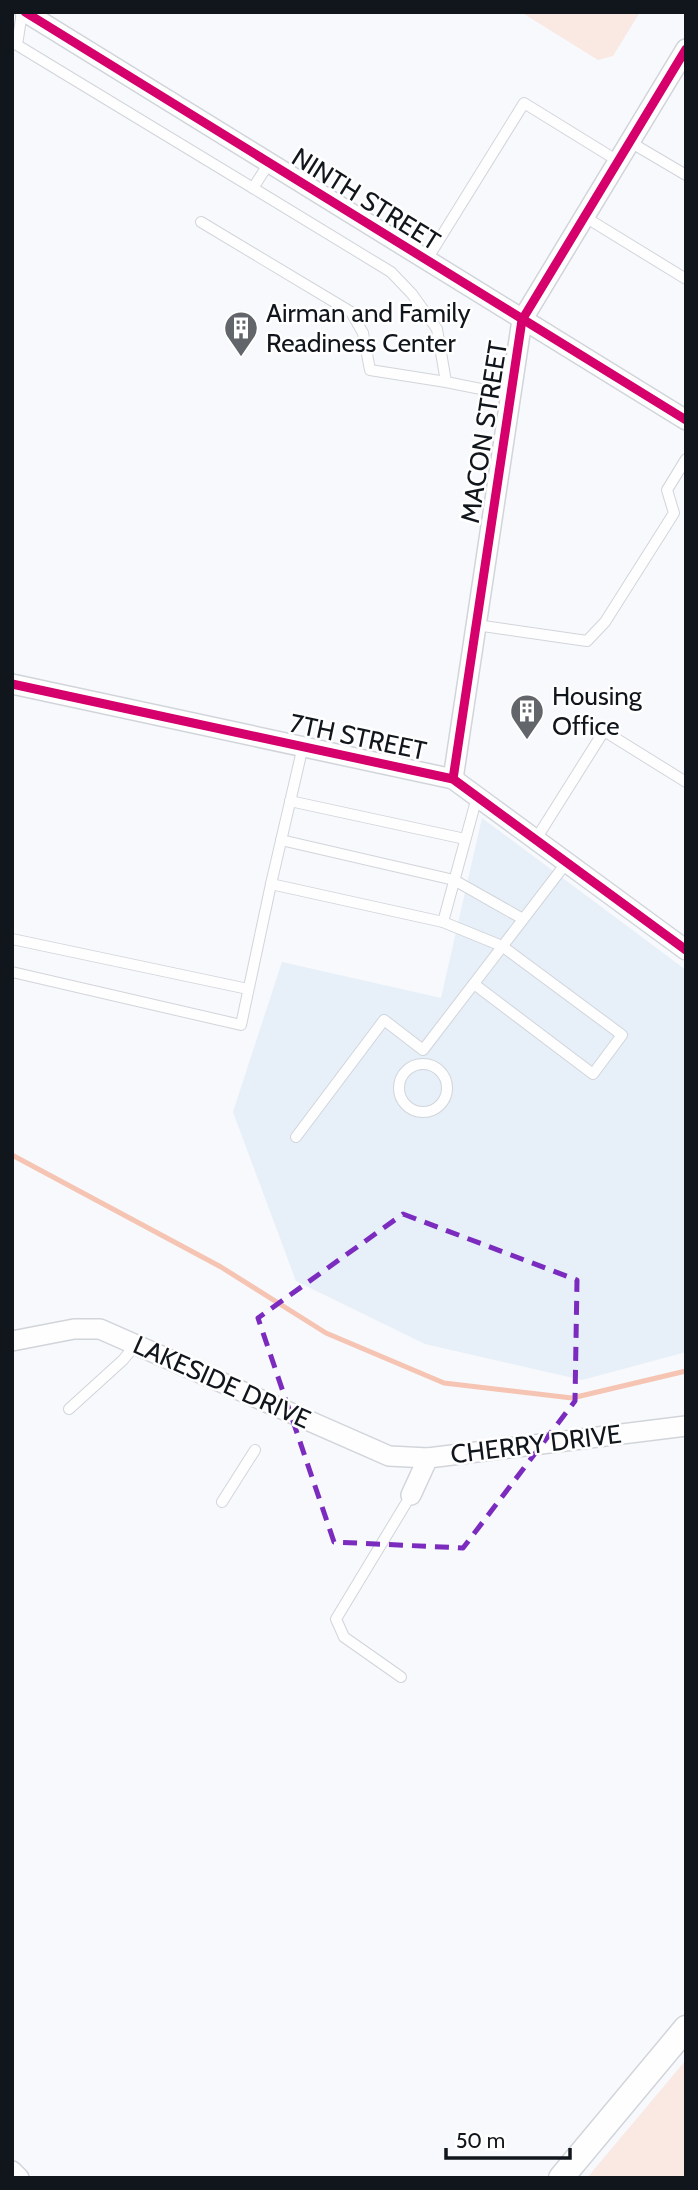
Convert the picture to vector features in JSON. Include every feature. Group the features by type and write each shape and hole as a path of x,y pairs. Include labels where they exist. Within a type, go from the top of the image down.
{"street":[{"name":"NINTH STREET","path":"24,12 686,420"},
{"name":"MACON STREET","path":"453,779 522,320 686,49"},
{"name":"7TH STREET","path":"12,684 453,779 686,950"},
{"name":"LAKESIDE DRIVE","path":"12,1342 74,1329 100,1329 389,1456 428,1458"},
{"name":"CHERRY DRIVE","path":"411,1495 428,1458 686,1426"},
{"path":"561,2178 686,2028"},
{"path":"12,2171 19,2178"}],"lane":[{"path":"24,12 17,45 391,272 412,294 437,329 446,382"},
{"path":"426,261 524,103 618,160"},
{"path":"630,142 686,175"},
{"path":"253,188 269,163"},
{"path":"584,217 686,279"},
{"path":"201,222 351,312 363,332 370,370 511,395"},
{"path":"476,625 587,641 605,622 674,513 667,490 686,459"},
{"path":"536,839 604,731 686,782"},
{"path":"12,972 241,1025 303,746"},
{"path":"443,922 477,797"},
{"path":"290,802 466,839"},
{"path":"281,840 454,880 523,919"},
{"path":"423,1064 423,1050 567,862"},
{"path":"271,884 443,922 502,946 622,1035 593,1074 474,984"},
{"path":"12,939 248,989"},
{"path":"296,1137 384,1020 423,1050"},
{"path":"423,1064 438,1070 444,1076 447,1091 445,1099 433,1110 418,1112 411,1109 401,1097 400,1082 408,1069 423,1064"},
{"path":"69,1409 123,1360 136,1344"},
{"path":"222,1502 255,1450"},
{"path":"401,1677 344,1637 336,1619 411,1495"}],"highlighted area":[{"path":"403,1214 577,1280 575,1401 463,1548 334,1542 258,1318"}],"shaded area":[{"path":"521,12 640,12 613,56 598,60"},
{"path":"482,818 686,970 686,1352 582,1380 425,1344 296,1281 233,1112 282,962 441,998"},
{"path":"686,2060 686,2178 587,2178"}],"waterway":[{"path":"12,1155 221,1267 326,1333 444,1383 572,1398 686,1371"}],"cycle path":[{"path":"25,12 686,420"},
{"path":"453,779 522,320 686,49"},
{"path":"12,684 453,779 686,950"}],"place":[{"name":"Airman and Family Readiness Center","path":"241,358"},
{"name":"Housing Office","path":"527,741"}]}
